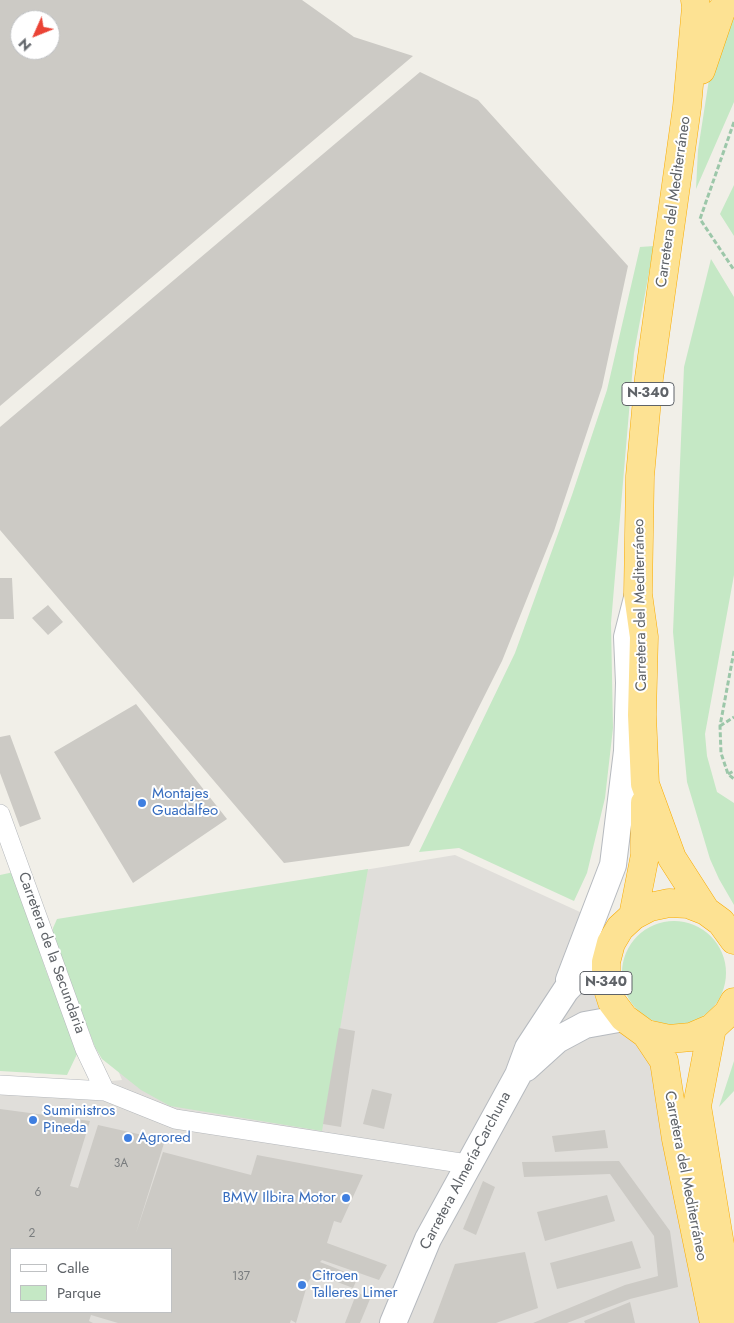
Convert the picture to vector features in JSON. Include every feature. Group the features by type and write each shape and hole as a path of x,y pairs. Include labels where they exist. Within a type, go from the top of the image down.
{"highway":[{"name":"Carretera del Mediterráneo","path":"695,0 696,7 687,107 649,378 640,476 638,594 644,637 642,715 645,784 672,858 706,911"},
{"name":"Carretera del Mediterráneo","path":"687,107 721,11 729,0"},
{"name":"N-340","path":"633,916 645,855 645,784"},
{"name":"N-340","path":"734,940 721,922 706,911 688,904 669,903 650,907 633,916 620,928 611,943 606,962 606,982 612,1002 624,1018 646,1034 669,1040 692,1037 712,1028 728,1013 734,1002"},
{"name":"Carretera del Mediterráneo","path":"712,1028 696,1106 733,1323"},
{"name":"Carretera del Mediterráneo","path":"646,1034 664,1061 676,1139 714,1323"}],"main road":[{"path":"566,990 613,865 627,751 629,683 627,638 638,594"},
{"path":"518,1075 528,1048 566,990 611,943"},
{"path":"518,1075 557,1040 585,1025 624,1018"},
{"name":"Carretera Almería-Carchuna","path":"393,1323 428,1239 467,1164 518,1075"}],"street":[{"name":"Carretera de la Secundaria","path":"0,814 85,1049 105,1091"},
{"path":"0,1085 105,1091 175,1119 467,1164"}],"path":[{"path":"734,122 700,218 734,270"},
{"path":"734,651 720,726 721,753 728,774 734,779"},
{"path":"720,726 734,717"},
{"path":"728,774 734,771"}],"shaded area":[{"path":"455,855 580,912 646,1040 707,1323 0,1323 0,1092 122,1080 79,975 62,920"}],"green space":[{"path":"734,14 734,102 696,189 698,150 710,73"},
{"path":"734,185 734,236 720,214"},
{"path":"654,246 634,353 611,623 613,728 605,798 587,873 574,901 459,848 419,852 515,653 572,495 607,390 640,247"},
{"path":"711,259 734,297 734,575 705,734 707,756 717,792 734,803 734,905 710,859 687,782 673,632 684,367"},
{"path":"368,869 322,1131 170,1106 141,1090 102,1059 95,1047 53,938 53,928 57,919"},
{"path":"14,872 46,971 78,1052 67,1075 0,1071 0,875"},
{"path":"674,921 694,925 711,936 722,953 726,973 722,993 711,1010 694,1021 674,1025 654,1021 637,1010 626,993 622,973 626,953 637,936 654,925"},
{"path":"734,1061 734,1091 719,1107"}],"building":[{"path":"0,0 302,0 354,37 413,56 0,406"},
{"path":"420,72 478,100 628,266 602,387 554,531 502,661 409,846 284,863 0,530 0,427"},
{"path":"0,578 12,578 14,619 0,619"},
{"path":"48,605 63,622 48,635 32,618"},
{"path":"136,704 227,819 133,883 54,752"},
{"path":"10,735 41,819 20,827 0,773 0,737"},
{"path":"339,1028 355,1031 341,1127 323,1124"},
{"path":"372,1089 392,1094 384,1129 363,1124"},
{"path":"0,1109 90,1121 70,1186 78,1188 98,1125 165,1140 136,1233 163,1152 251,1175 257,1155 363,1175 341,1223 334,1221 327,1243 387,1265 379,1280 322,1260 320,1262 358,1277 353,1288 314,1273 308,1282 296,1323 291,1320 290,1323 118,1323 91,1315 89,1321 93,1323 0,1323"},
{"path":"605,1130 608,1148 555,1152 552,1136"},
{"path":"619,1161 670,1231 678,1287 630,1299 567,1323 533,1323 625,1285 658,1276 654,1236 610,1174 524,1177 522,1162"},
{"path":"483,1181 495,1187 476,1235 463,1229"},
{"path":"607,1195 615,1221 545,1241 537,1212"},
{"path":"632,1241 641,1268 557,1289 550,1263"},
{"path":"525,1252 538,1308 496,1323 433,1323 455,1264"},
{"path":"357,1292 370,1299 360,1323 345,1323"},
{"path":"630,1302 635,1323 585,1323 584,1321"}],"place":[{"name":"Montajes Guadalfeo","path":"142,803"},
{"name":"Suministros Pineda","path":"33,1120"},
{"name":"Agrored","path":"128,1138"},
{"name":"BMW Ilbira Motor","path":"346,1198"},
{"name":"Citroen Talleres Limer","path":"302,1285"}]}
